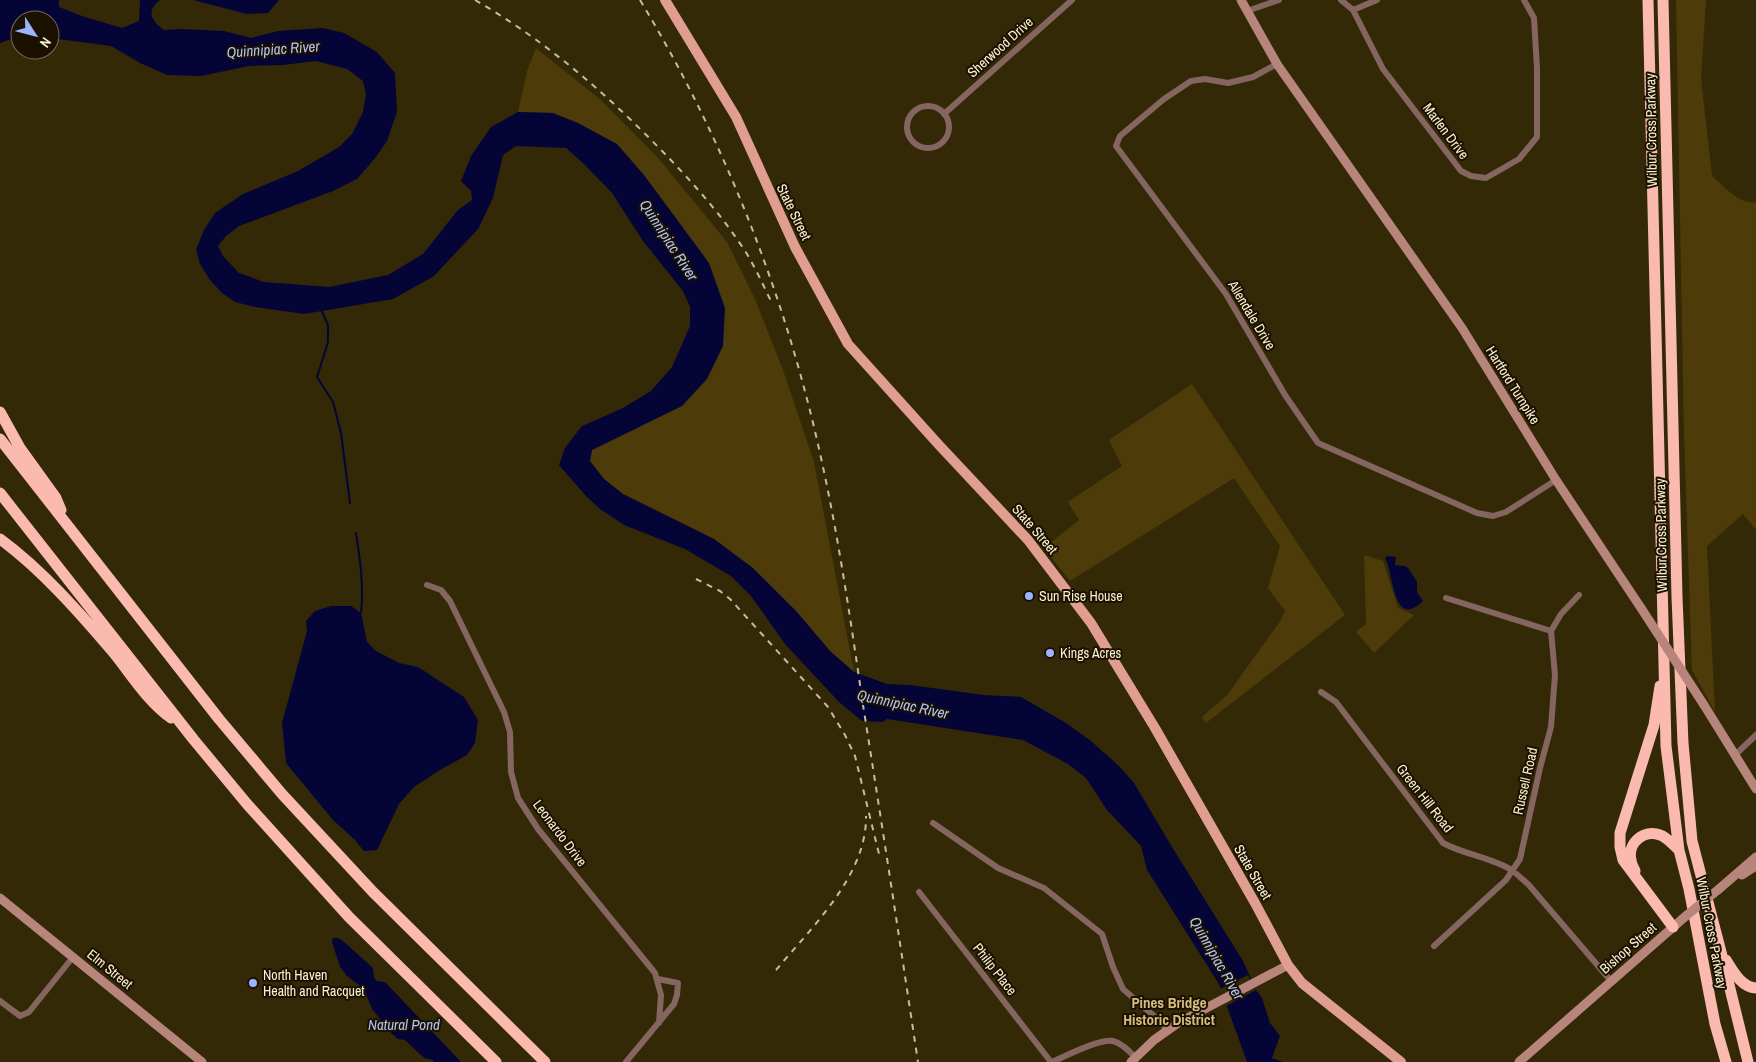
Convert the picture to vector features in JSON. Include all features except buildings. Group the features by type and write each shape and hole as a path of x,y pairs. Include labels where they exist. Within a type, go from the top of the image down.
{"highway":[{"name":"Wilbur Cross Parkway","path":"1648,0 1666,746 1679,850 1689,889 1715,1024 1726,1062"},
{"name":"Wilbur Cross Parkway","path":"1663,0 1677,597 1683,743 1692,841 1748,1062"},
{"path":"0,412 24,454 56,498 66,523"},
{"path":"0,439 219,719 294,807 387,906 545,1062"},
{"path":"0,493 241,798 354,922 496,1062"},
{"path":"0,539 25,559 54,588 108,647 158,708 183,727"},
{"path":"1665,659 1654,725 1620,833 1620,847 1623,860 1640,884 1677,924"},
{"path":"1640,884 1630,859 1632,848 1637,839 1651,833 1661,835 1679,850"},
{"path":"1721,952 1737,978 1751,988 1756,988"}],"main road":[{"name":"State Street","path":"665,0 736,117 795,247 848,344 1028,540 1091,624 1163,742 1255,903 1288,965 1302,983 1401,1062"},
{"name":"Hartford Turnpike","path":"1241,0 1277,64 1462,328 1556,480 1704,705 1756,789"},
{"name":"Bishop Street","path":"1519,1062 1756,857"},
{"path":"1719,889 1756,866"},
{"name":"Elm Street","path":"0,898 202,1062"},
{"path":"1133,1060 1166,1030 1288,965"}],"street":[{"name":"Sherwood Drive","path":"944,114 1072,0"},
{"path":"1247,11 1278,0"},
{"name":"Marlen Drive","path":"1341,0 1353,10 1383,69 1461,170 1471,176 1486,178 1519,159 1537,136 1537,68 1534,18 1524,0"},
{"path":"1353,10 1377,0"},
{"name":"Allendale Drive","path":"1277,64 1252,77 1228,83 1205,79 1191,81 1171,94 1120,136 1116,146 1226,294 1285,395 1318,443 1477,513 1493,516 1506,512 1556,480"},
{"path":"931,106 944,114 947,119 948,132 942,143 929,148 917,145 912,141 908,135 908,120 917,109 931,106"},
{"name":"Leonardo Drive","path":"426,584 441,590 450,601 504,712 510,732 511,772 518,798 538,829 650,966 658,979 661,995 658,1023"},
{"path":"1446,598 1551,631 1561,614 1579,595"},
{"name":"Russell Road","path":"1434,946 1506,880 1520,859 1551,727 1555,675 1551,631"},
{"name":"Green Hill Road","path":"1321,692 1336,702 1443,843 1458,851 1512,871 1528,884 1611,981"},
{"path":"1735,755 1756,734"},
{"path":"933,823 998,868 1044,888 1102,934 1113,967 1124,990 1162,1023 1166,1030"},
{"name":"Philip Place","path":"919,892 1052,1062"},
{"path":"0,1001 17,1014 24,1016 73,958"},
{"path":"626,1062 675,1002 678,983 658,979"},
{"path":"1052,1062 1100,1042 1110,1041 1118,1043 1133,1060"}],"shaded area":[{"path":"1676,0 1706,0 1701,78 1712,176 1738,198 1744,201 1756,202 1756,530 1743,514 1707,546 1715,712 1692,670 1684,436"},
{"path":"536,48 601,100 659,159 727,242 755,299 783,370 814,462 854,672 830,651 796,611 714,539 623,494 604,479 590,461 592,450 643,425 725,308 553,113 518,112 527,71"},
{"path":"1192,384 1345,615 1206,723 1202,717 1227,695 1279,623 1285,611 1268,588 1280,546 1234,478 1070,581 1044,548 1079,520 1068,502 1122,466 1109,440"},
{"path":"1364,555 1383,561 1398,608 1414,615 1374,653 1356,632 1366,624"}],"water":[{"name":"Quinnipiac River","path":"0,0 59,0 59,7 122,28 139,21 140,0 160,0 153,8 152,16 156,23 164,30 224,31 251,38 278,31 323,28 344,33 377,52 395,73 397,112 387,141 376,157 357,179 333,191 239,226 226,236 218,246 223,256 239,273 264,282 329,287 388,275 423,254 458,210 472,200 471,191 461,181 471,156 491,127 518,112 553,113 578,123 617,144 644,175 709,263 725,308 723,346 707,379 682,406 592,450 590,461 604,479 623,494 714,539 753,568 796,611 830,651 854,672 887,684 910,685 984,695 1021,697 1066,723 1091,741 1119,766 1134,783 1243,961 1256,990 1262,998 1270,1023 1280,1036 1272,1058 1283,1062 1247,1062 1219,984 1147,870 1141,846 1107,810 1086,778 1068,764 1023,740 887,719 883,722 862,721 839,702 785,644 751,596 731,576 685,549 624,525 600,509 559,465 565,448 582,426 623,408 651,391 672,367 690,326 690,307 683,291 643,241 612,193 566,148 516,146 503,155 493,198 478,229 434,276 393,299 304,314 255,307 235,302 222,293 210,280 200,264 196,250 204,230 215,213 243,194 298,171 339,147 352,134 363,112 366,94 363,81 347,69 316,61 283,65 249,66 201,76 167,75 140,63 111,46 60,39 60,10 10,10 10,40 0,43"},
{"path":"193,0 279,0 268,13 247,14"},
{"path":"1388,556 1396,557 1395,565 1405,566 1409,569 1417,582 1417,592 1423,601 1413,608 1406,609 1400,605 1396,597 1385,558"},
{"path":"331,606 351,606 361,613 367,642 376,651 399,663 418,667 464,697 478,720 475,743 467,755 414,787 399,804 377,850 364,851 333,820 286,763 282,723 307,631 306,621 315,611"},
{"name":"Natural Pond","path":"333,938 343,941 373,968 374,978 377,981 385,982 461,1062 433,1062 433,1060 424,1058 405,1040 398,1039 392,1034 372,1009 364,989 347,976 340,967 332,942"}],"pier":[{"path":"1248,975 1256,990 1224,1007 1218,990"}],"waterway":[{"path":"321,309 328,325 328,342 317,377 333,402 341,433 350,503"},
{"path":"356,533 362,583 361,613"}],"railway":[{"path":"475,0 527,33 575,70 599,90 665,154 729,228 750,260 771,301"},
{"path":"640,0 692,94 738,193 776,295 807,399 825,475 852,628 918,1062"},
{"path":"696,579 720,591 730,599 828,707 855,756 880,858"},
{"path":"776,970 821,918 847,879 857,859 864,838 866,816"}],"place":[{"name":"Sun Rise House","path":"1029,596"},
{"name":"Kings Acres","path":"1050,653"},
{"name":"North Haven Health and Racquet","path":"253,983"}],"district":[{"name":"Pines Bridge Historic District","path":"1169,1010"}]}
